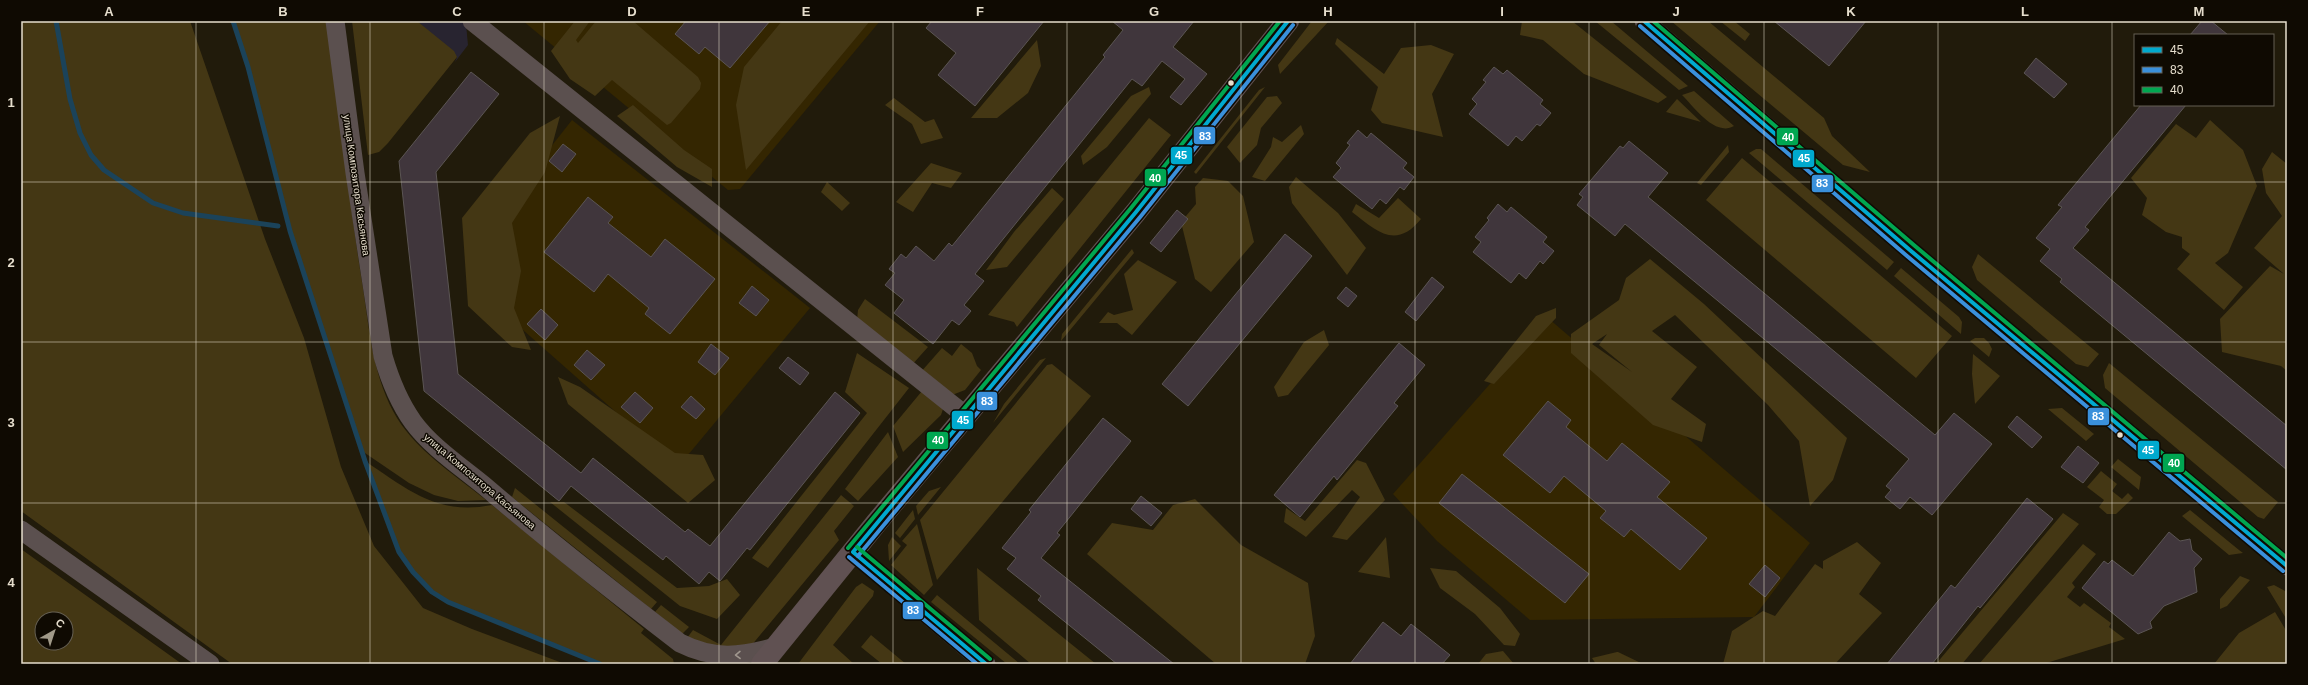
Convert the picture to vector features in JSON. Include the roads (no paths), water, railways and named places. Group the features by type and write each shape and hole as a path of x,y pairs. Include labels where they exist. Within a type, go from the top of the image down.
{"street":[{"name":"улица Композитора Касьянова","path":"335,21 355,173 383,356 389,380 400,402 414,423 428,439 649,620 680,643 697,652 715,656 748,655 776,647"},
{"path":"472,21 966,416"},
{"path":"762,664 853,552 1136,212 1288,21"},
{"path":"1644,21 1911,251 2287,566"},
{"path":"21,530 210,664"},
{"path":"853,552 986,664"}],"waterway":[{"path":"56,21 70,99 80,133 91,155 104,170 153,203 183,213 278,226"},
{"path":"233,21 248,67 290,231 365,461 399,552 413,572 432,592 448,602 600,664"}]}
